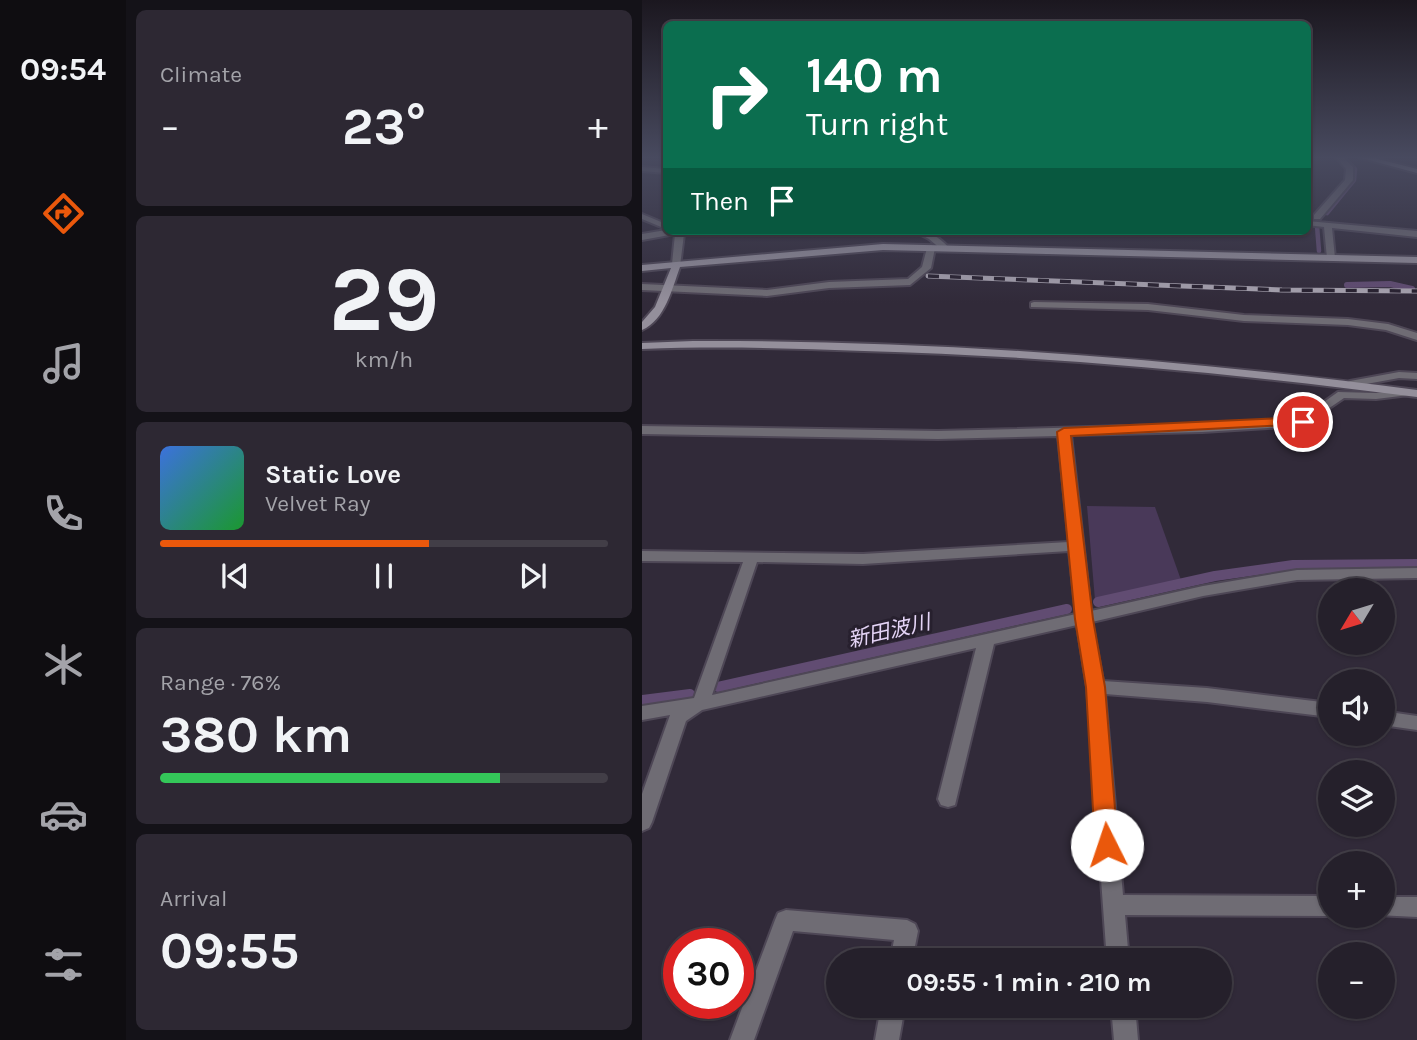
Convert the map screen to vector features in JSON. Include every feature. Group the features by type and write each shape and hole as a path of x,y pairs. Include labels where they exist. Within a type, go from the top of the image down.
{"main road":[{"path":"642,268 883,247 1417,260"},
{"path":"642,327 652,319 677,264"},
{"path":"642,346 781,345 1017,353 1105,359 1350,384 1411,394"}],"street":[{"path":"642,216 663,226"},
{"path":"1312,217 1417,228"},
{"path":"1311,223 1417,234"},
{"path":"1328,225 1331,258"},
{"path":"642,237 663,233"},
{"path":"677,264 680,235"},
{"path":"927,235 945,248"},
{"path":"642,287 767,293 829,285 910,282 926,268 931,247"},
{"path":"1034,305 1148,307 1244,317 1348,322 1388,327 1417,337"},
{"path":"1350,384 1399,375 1417,376"},
{"path":"642,430 938,435 1303,422 1342,394 1411,394"},
{"path":"1064,432 1084,619 1096,687 1117,948"},
{"path":"642,556 863,559 1076,546"},
{"path":"642,822 678,717 701,702 751,559"},
{"path":"642,713 736,697 1203,591 1297,575 1417,573"},
{"path":"948,799 986,642"},
{"path":"1096,687 1207,695 1318,709"},
{"path":"1395,720 1417,723"},
{"path":"1113,905 1318,906"},
{"path":"1395,907 1417,907"},
{"path":"742,1040 786,920 907,931 904,948"},
{"path":"887,1040 891,1018"},
{"path":"1124,1018 1126,1040"}],"shaded area":[{"path":"1087,506 1155,507 1181,580 1095,600"}],"waterway":[{"name":"新田波川","path":"1327,213 1333,206"},
{"name":"新田波川","path":"1317,226 1319,251"},
{"name":"新田波川","path":"1347,285 1390,284 1412,289"},
{"name":"新田波川","path":"1098,602 1215,576 1293,565 1417,564"},
{"name":"新田波川","path":"718,687 1067,609"},
{"name":"新田波川","path":"642,700 690,694"}],"railway":[{"path":"928,276 1282,290 1417,291"}],"route":[{"path":"1107,845 1096,687 1084,619 1064,432 1303,422"}]}
